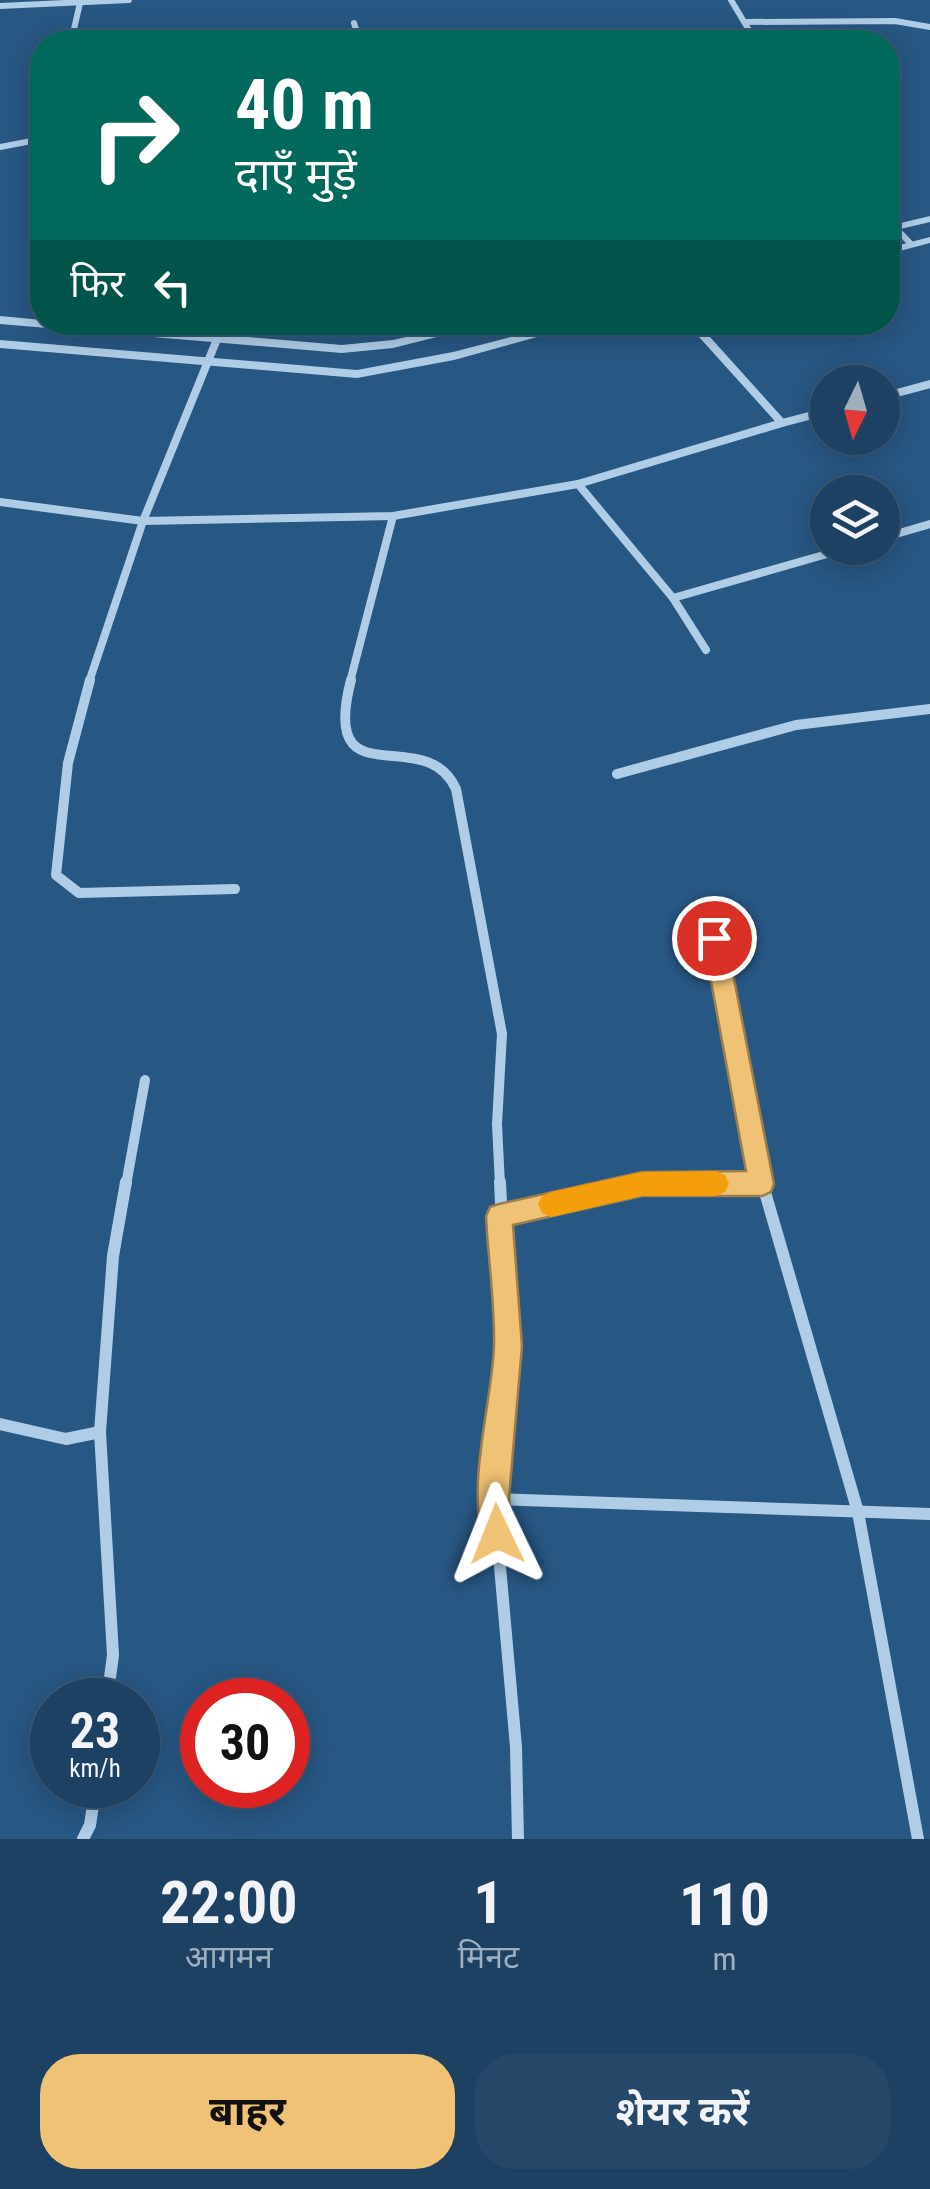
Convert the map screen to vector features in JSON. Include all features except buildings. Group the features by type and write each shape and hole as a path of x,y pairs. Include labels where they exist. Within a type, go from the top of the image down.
{"street":[{"path":"0,6 130,0"},
{"path":"731,0 749,30"},
{"path":"74,30 80,2"},
{"path":"745,22 895,21 930,27"},
{"path":"354,22 356,30"},
{"path":"0,147 30,141"},
{"path":"900,223 930,218"},
{"path":"900,234 911,244"},
{"path":"900,247 930,240"},
{"path":"0,320 30,323"},
{"path":"163,335 342,349 433,335"},
{"path":"219,335 143,522 99,644 68,763 56,876 79,893 235,890"},
{"path":"0,344 357,374 454,356 535,335"},
{"path":"703,335 782,423"},
{"path":"900,392 930,384"},
{"path":"0,502 143,522 393,516 578,484 810,416"},
{"path":"578,484 672,598 706,650"},
{"path":"393,516 343,710 342,730 350,746 368,755 416,759 444,768 457,788 502,1034 498,1052 499,1216 508,1346 494,1498 516,1747 518,1839"},
{"path":"900,533 930,524"},
{"path":"672,598 810,559"},
{"path":"618,774 796,725 930,708"},
{"path":"714,938 762,1184 858,1512 918,1839"},
{"path":"110,1678 113,1655 100,1432 106,1405 113,1256 146,1080"},
{"path":"499,1216 642,1184 762,1184"},
{"path":"0,1424 66,1438 100,1432"},
{"path":"494,1498 930,1514"},
{"path":"83,1839 93,1808"}],"slow traffic":[{"path":"551,1204 642,1184 716,1184"}],"route":[{"path":"497,1534 494,1498 508,1346 499,1216 642,1184 762,1184 714,938"}]}
